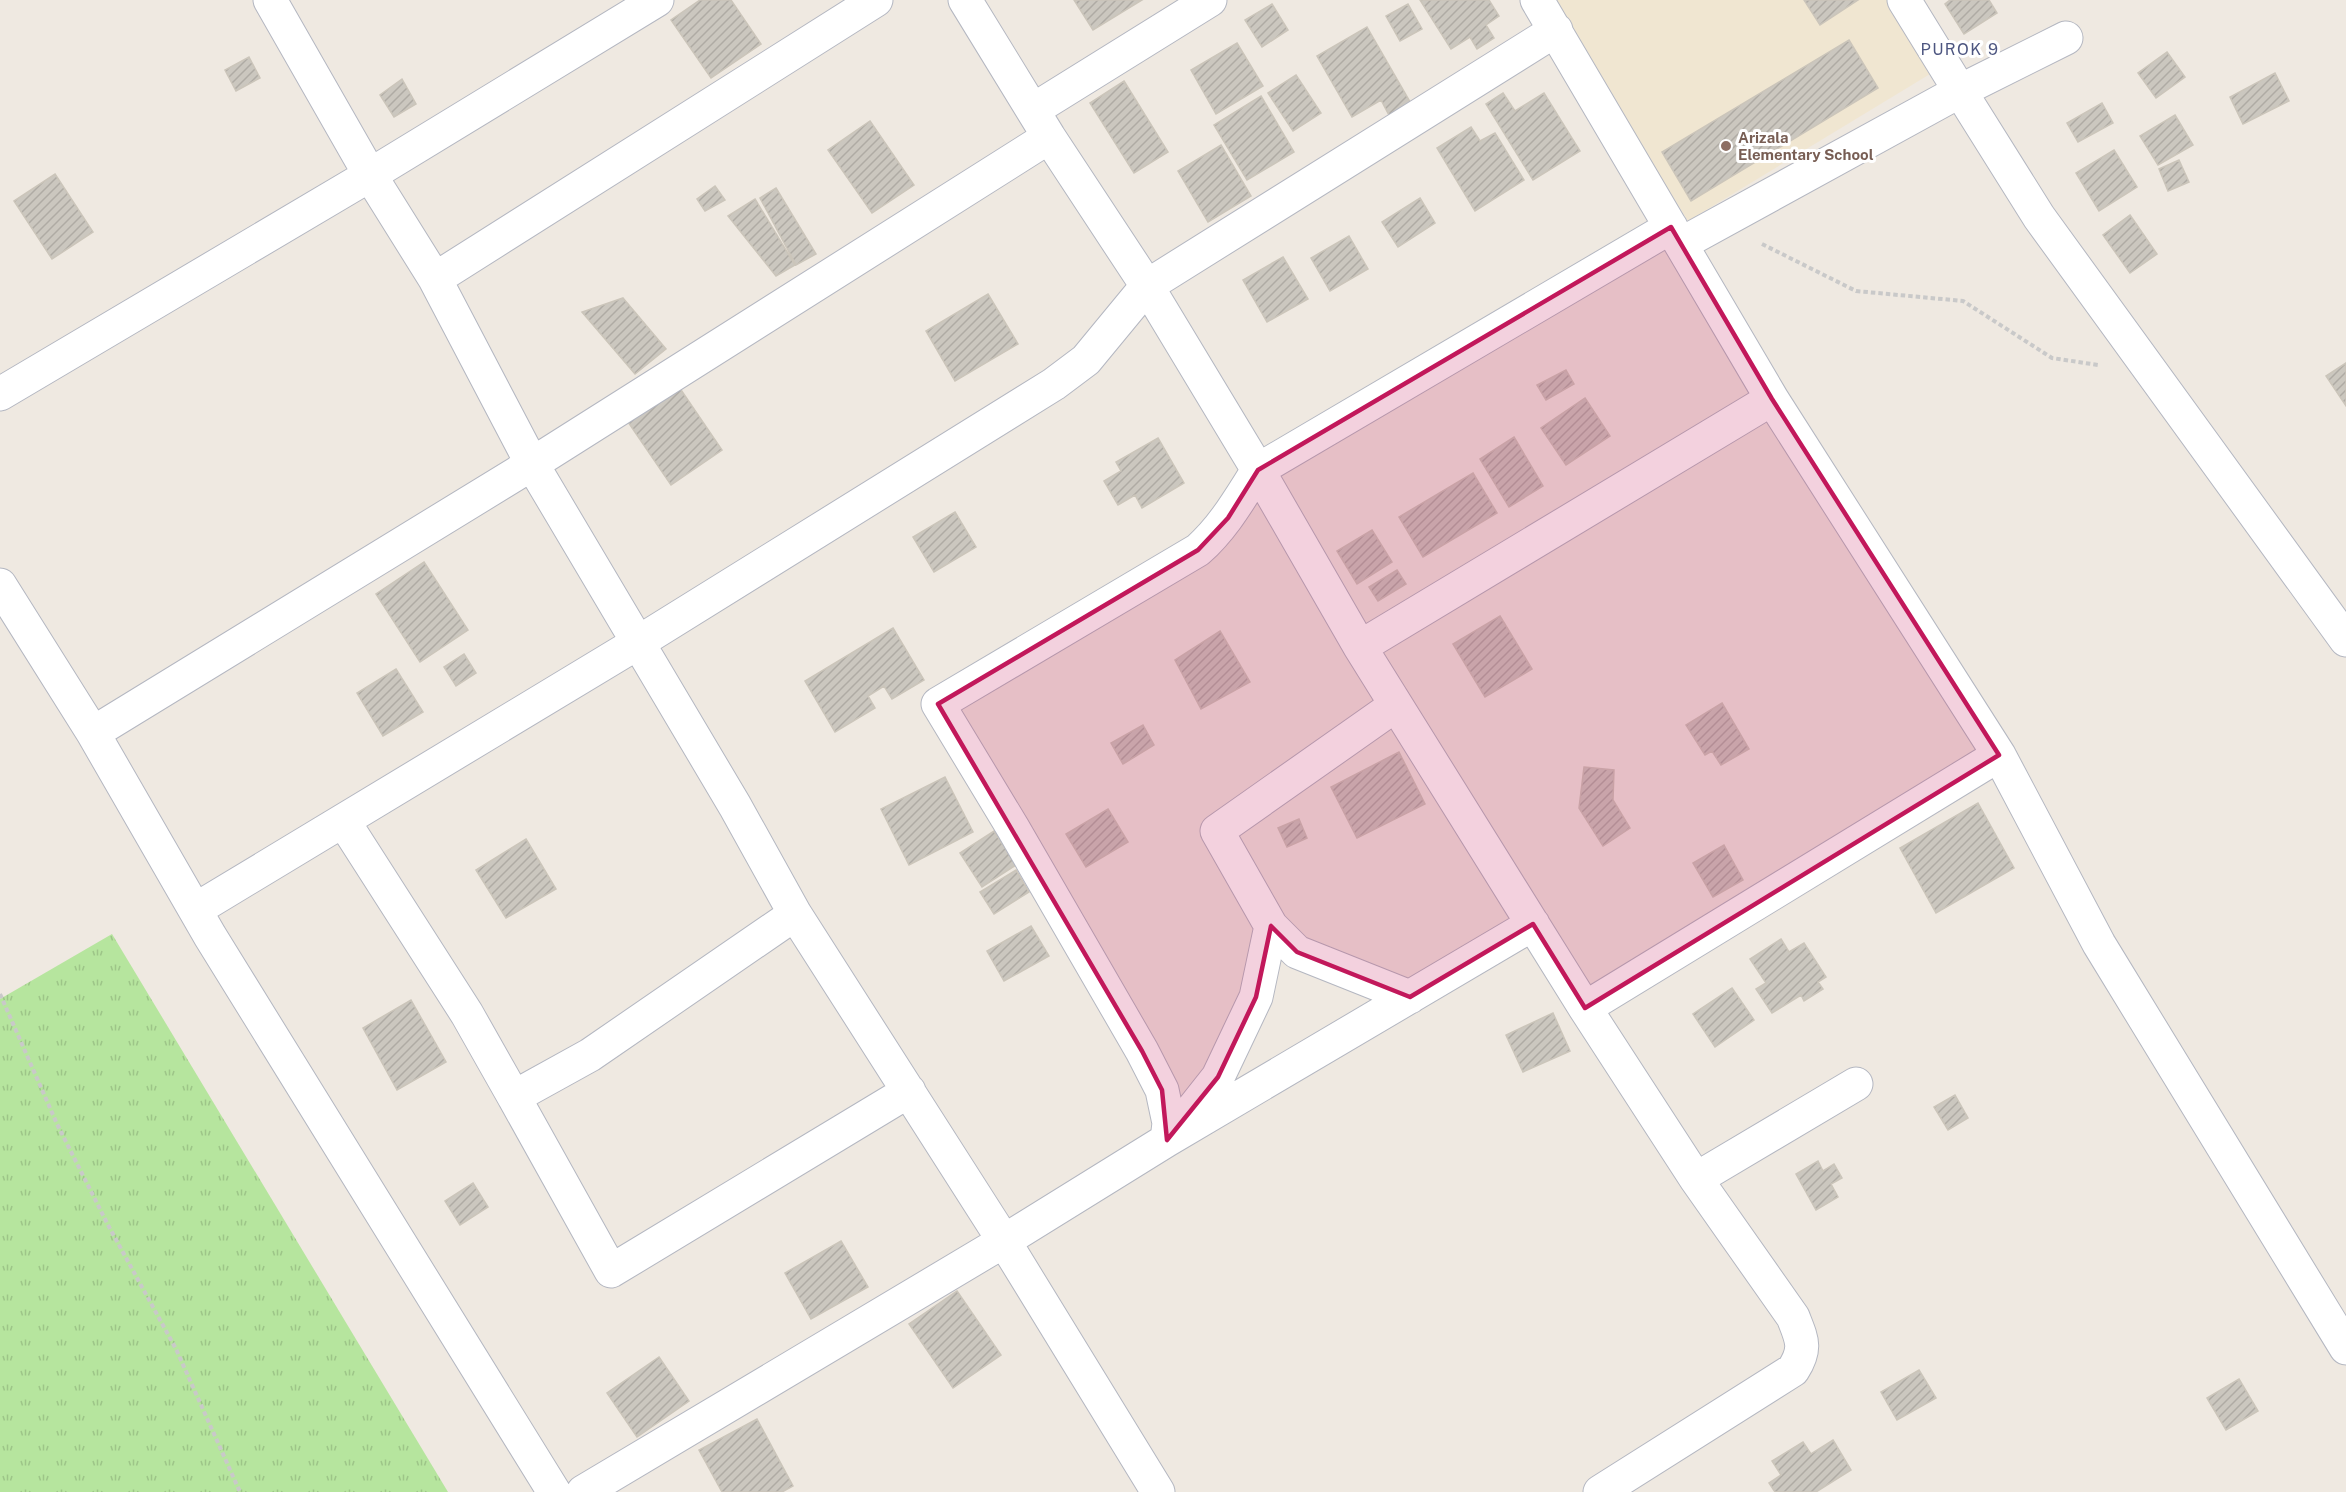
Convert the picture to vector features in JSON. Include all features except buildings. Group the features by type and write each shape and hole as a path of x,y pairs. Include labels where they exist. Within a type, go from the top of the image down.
{"street":[{"path":"270,0 370,175 435,279 532,464 735,806 795,914 1004,1241 1158,1492"},
{"path":"0,394 370,175 657,0"},
{"path":"435,279 876,0"},
{"path":"965,0 1041,123 1147,286 1258,470 1360,647 1585,1008 1696,1179 1794,1317 1802,1340 1802,1357 1793,1370 1600,1492"},
{"path":"93,733 532,464 1041,123 1210,0"},
{"path":"1537,0 1772,399 1999,754 2099,944 2346,1348"},
{"path":"1904,0 2039,217 2346,640"},
{"path":"195,910 639,642 1074,370 1086,360 1147,286 1556,30"},
{"path":"1167,1140 1169,1123 1164,1098 1142,1051 1013,828 938,704 1198,550 1213,537 1228,518 1258,470 1676,236 1721,223 1960,91 2066,38"},
{"path":"1360,647 1772,399"},
{"path":"0,585 93,733 195,910 554,1492"},
{"path":"1396,705 1217,831 1271,926 1297,952 1410,997"},
{"path":"1585,1008 1999,754"},
{"path":"344,822 467,1014 611,1271 909,1091"},
{"path":"514,1097 590,1055 795,914"},
{"path":"584,1492 1004,1241 1167,1140 1533,924"},
{"path":"1167,1140 1218,1077 1256,997 1271,926"},
{"path":"1696,1179 1856,1084"}],"path":[{"path":"1721,223 1856,291 1963,301 2052,358 2152,373"},
{"path":"0,994 57,1124 108,1226 176,1349 240,1492"}],"highlighted area":[{"path":"1671,227 1772,399 1999,755 1585,1008 1533,924 1410,997 1297,952 1271,926 1256,997 1218,1077 1167,1140 1162,1090 1142,1051 938,704 1198,550 1228,518 1258,470"}],"shaded area":[{"name":"Arizala Elementary School","path":"1549,0 1889,0 1935,71 1688,221"}],"green space":[{"path":"112,934 448,1492 0,1492 0,999"}],"place":[{"name":"Arizala Elementary School","path":"1726,146"}],"district":[{"name":"PUROK 9","path":"1960,49"}]}
